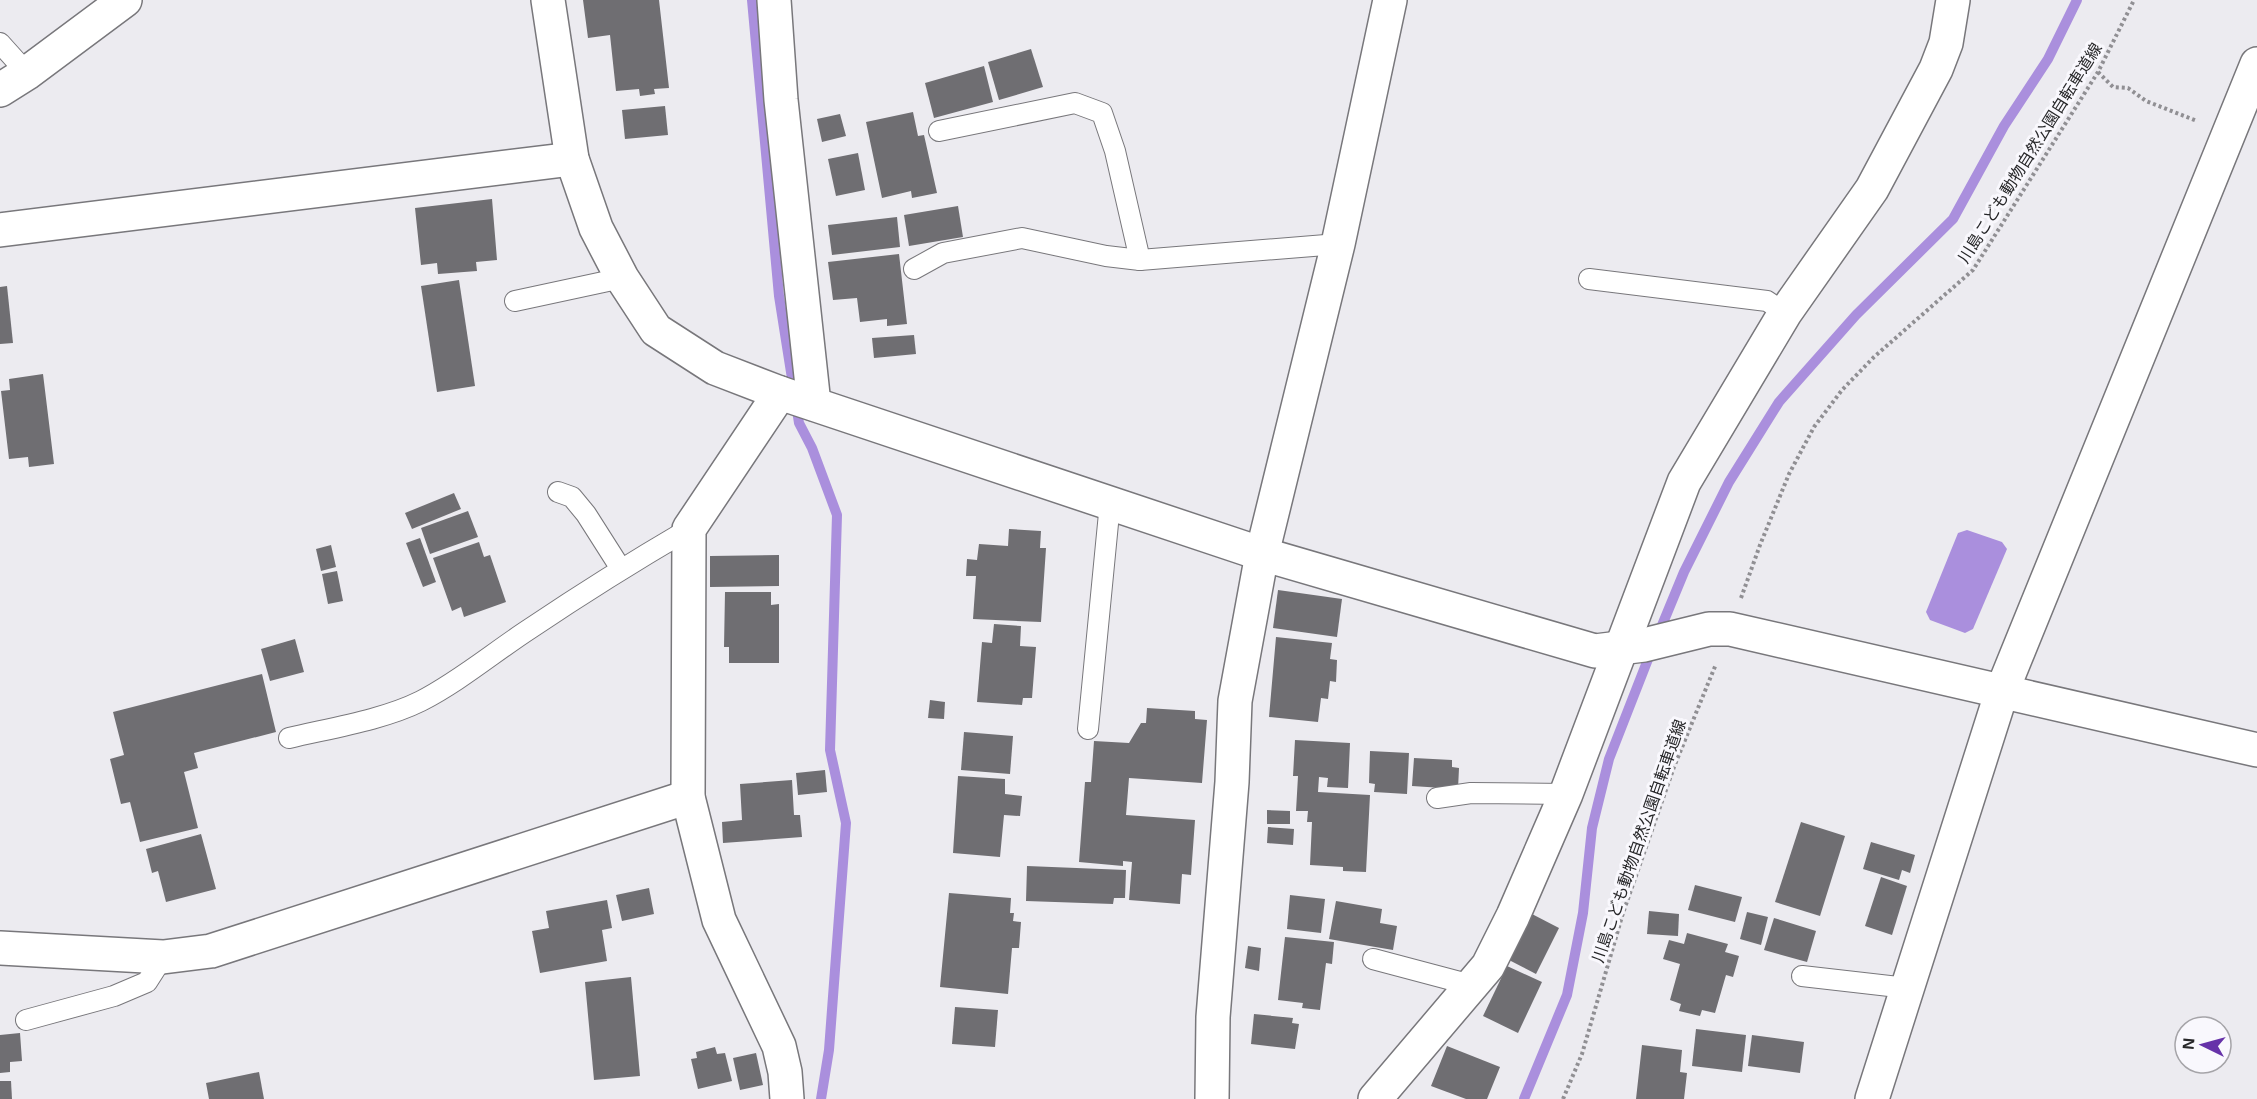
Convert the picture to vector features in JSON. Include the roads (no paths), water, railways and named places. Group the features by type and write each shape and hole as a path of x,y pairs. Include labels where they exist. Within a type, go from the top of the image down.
{"street":[{"path":"14,82 125,0"},
{"path":"548,0 572,159 596,228 622,278 656,330 715,368 780,393 1262,554 1595,651 1644,645 1709,629 1730,629 2257,750"},
{"path":"774,0 781,100 814,404"},
{"path":"1212,1099 1213,1017 1232,782 1235,701 1262,554 1338,244 1390,0"},
{"path":"1375,1099 1488,966 1513,916 1566,794 1624,647 1648,573 1684,482 1785,313 1872,189 1936,69 1946,43 1953,0"},
{"path":"1872,1099 2002,691 2257,64"},
{"path":"0,230 572,159"},
{"path":"780,393 689,529 688,797 719,920 779,1046 788,1099"},
{"path":"0,948 163,957 211,951 688,797"}],"lane":[{"path":"0,44 14,82"},
{"path":"939,131 1074,103 1102,113 1115,151 1140,260"},
{"path":"914,269 943,253 1022,238 1106,256 1140,260 1338,244"},
{"path":"515,302 622,278"},
{"path":"1589,279 1767,301 1785,313"},
{"path":"558,492 572,497 586,514 621,569"},
{"path":"1088,729 1110,503"},
{"path":"289,738 378,716 420,701 621,569 689,529"},
{"path":"1437,798 1471,794 1566,794"},
{"path":"26,1020 114,996 147,982 163,957"},
{"path":"1373,959 1471,985"},
{"path":"1802,976 1907,988"}],"waterway":[{"path":"752,0 779,296 799,423 812,448 837,515 830,750 846,823 829,1050 821,1099"},
{"path":"1658,635 1684,572 1729,482 1779,402 1856,315 1953,219 2004,126 2048,59 2077,0"},
{"path":"1524,1099 1567,995 1583,913 1592,828 1609,759 1652,649"}]}
